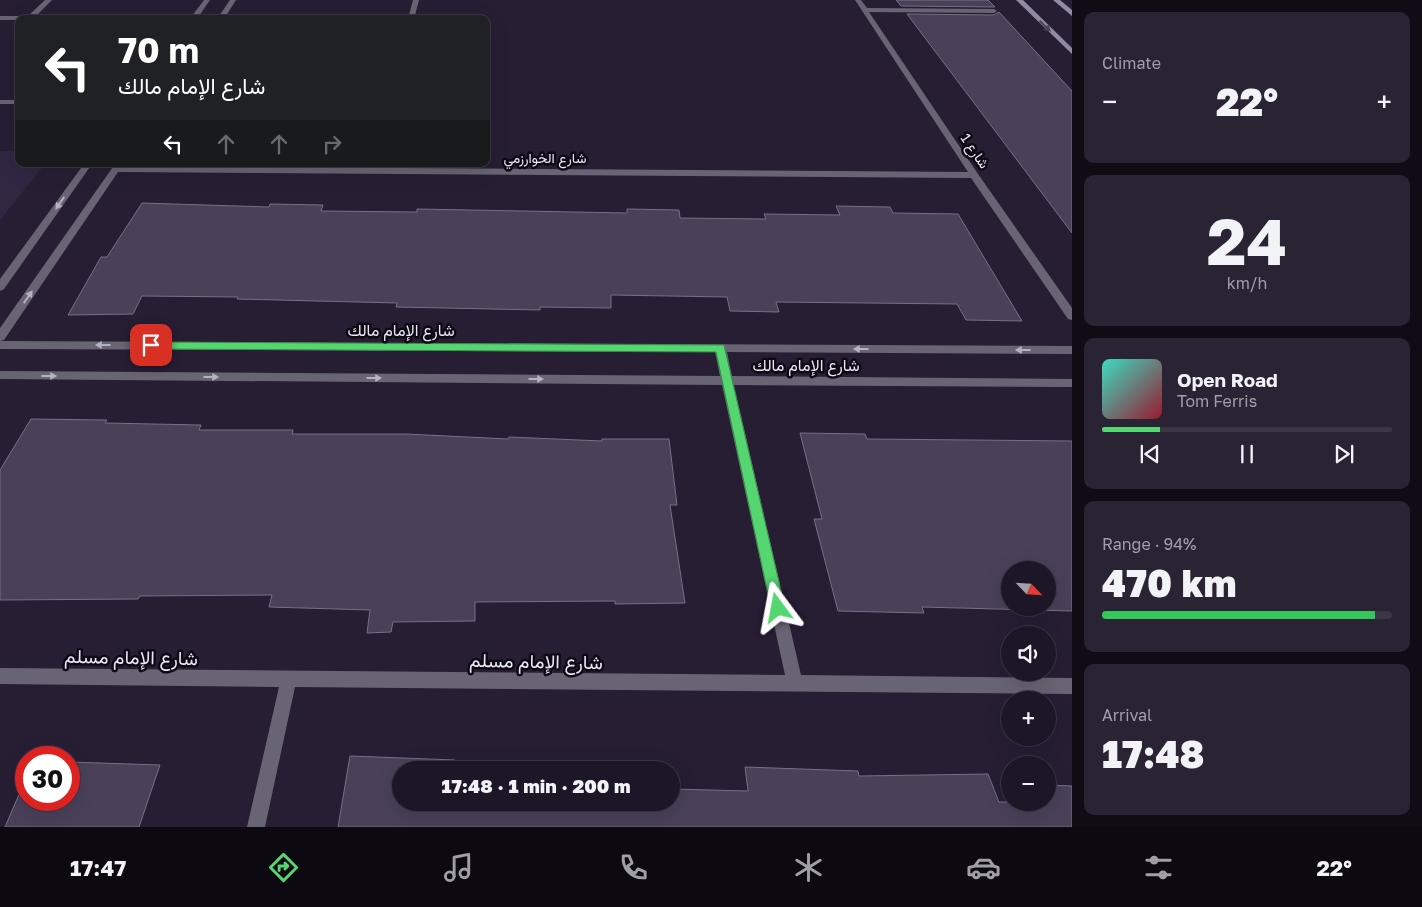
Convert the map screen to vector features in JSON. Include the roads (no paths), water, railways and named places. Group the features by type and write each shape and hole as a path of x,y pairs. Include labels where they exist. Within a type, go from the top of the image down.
{"main road":[{"path":"1019,0 1072,52"},
{"path":"1056,0 1072,14"}],"street":[{"path":"33,15 49,0"},
{"path":"197,15 207,0"},
{"path":"222,15 233,0"},
{"path":"412,15 416,0"},
{"name":"شارع 1","path":"858,0 974,174 1072,316"},
{"path":"865,10 994,11"},
{"path":"0,18 15,18"},
{"path":"0,102 15,102"},
{"path":"0,287 86,167"},
{"path":"0,337 117,167"},
{"name":"شارع الخوارزمي","path":"371,167 974,174"},
{"name":"شارع الإمام مالك","path":"0,344 1072,350"},
{"path":"720,348 794,684"},
{"name":"شارع الإمام مالك","path":"0,375 1072,383"},
{"name":"شارع الإمام مسلم","path":"0,676 1072,686"},
{"path":"256,827 289,678"}]}
